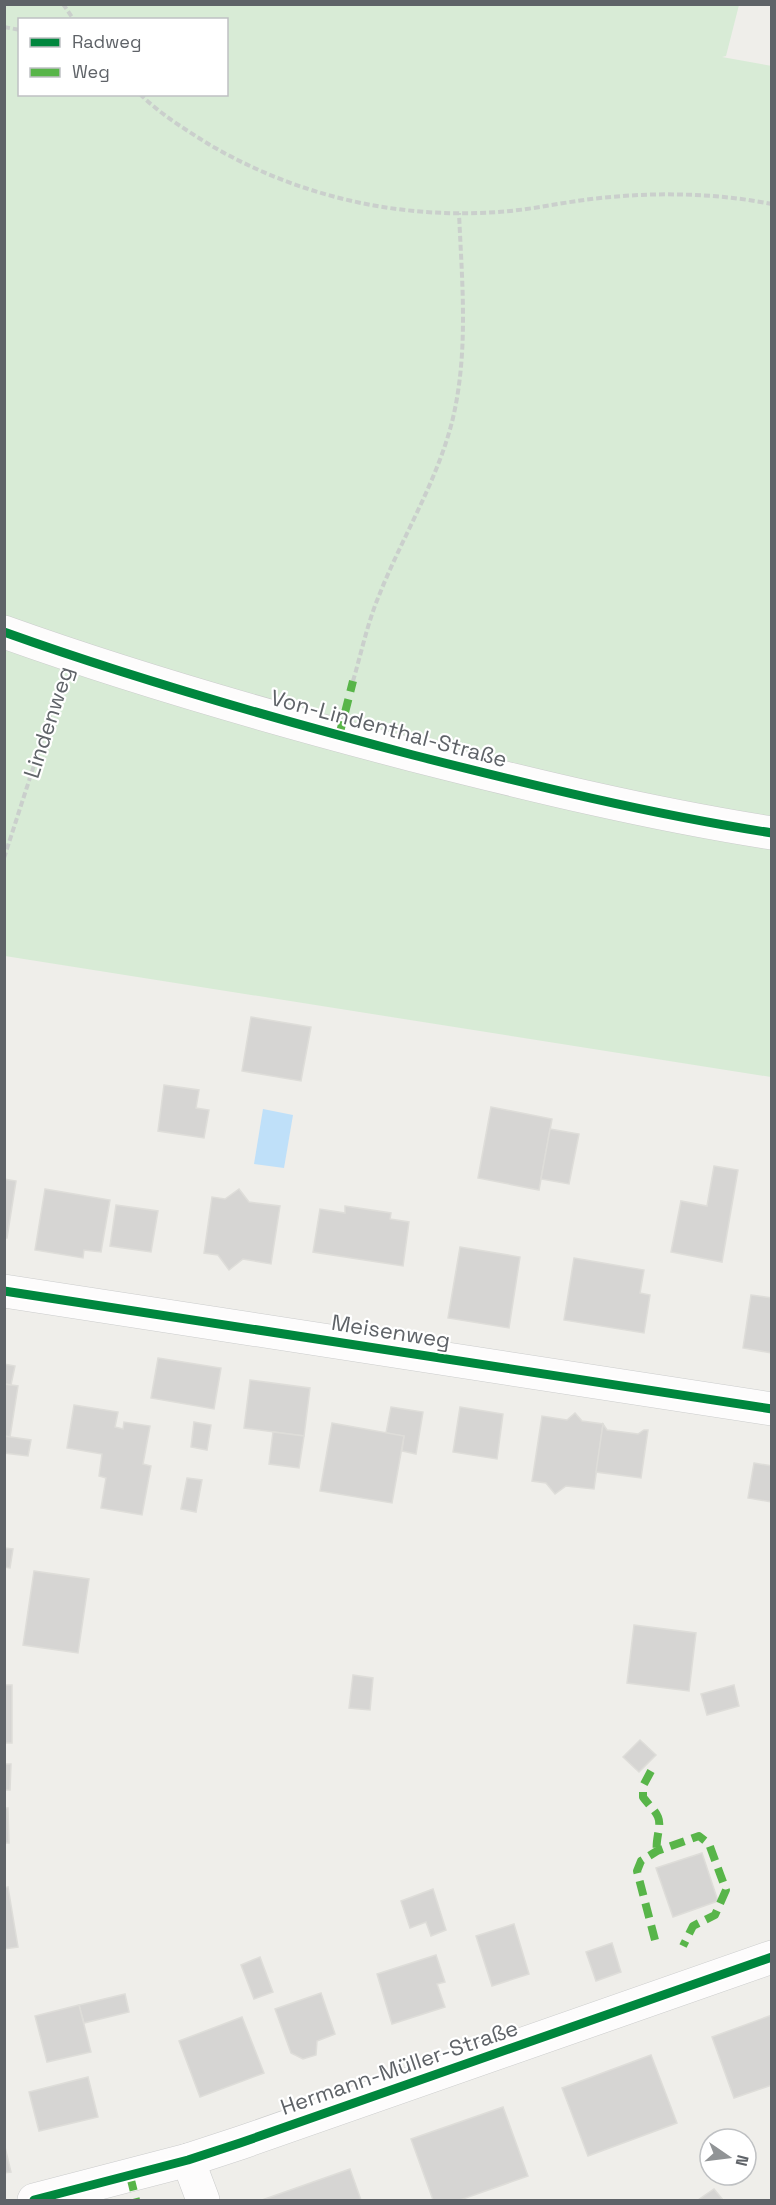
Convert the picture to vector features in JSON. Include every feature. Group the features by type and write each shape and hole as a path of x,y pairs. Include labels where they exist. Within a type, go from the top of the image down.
{"street":[{"name":"Von-Lindenthal-Straße","path":"4,632 69,656 230,705 497,777 637,809 771,833"},
{"name":"Meisenweg","path":"4,1291 771,1408"},
{"name":"Hermann-Müller-Straße","path":"34,2200 188,2160 442,2074 771,1957"},
{"path":"188,2160 203,2200"}],"path":[{"path":"63,4 73,18"},
{"path":"143,96 190,133 239,162 292,184 346,201 402,210 459,213 511,211 592,199 652,195 709,196 771,204"},
{"path":"353,681 377,601 436,470 452,422 459,381 464,323 459,213"}],"green space":[{"path":"4,5 739,5 726,56 722,57 772,66 771,1077 5,956"}],"water":[{"path":"263,1109 293,1115 284,1168 254,1164"}],"building":[{"path":"251,1017 311,1027 301,1081 242,1071"},
{"path":"164,1085 199,1090 196,1108 209,1110 204,1138 158,1131"},
{"path":"491,1107 552,1119 539,1190 478,1178"},
{"path":"550,1129 579,1134 569,1184 541,1179"},
{"path":"714,1166 738,1170 722,1262 671,1252 681,1201 707,1206"},
{"path":"4,1179 16,1181 7,1238 4,1238"},
{"path":"45,1189 110,1200 101,1252 84,1250 83,1258 35,1250"},
{"path":"239,1189 249,1202 280,1206 271,1264 243,1259 229,1270 218,1255 204,1253 212,1197 225,1199"},
{"path":"116,1205 158,1211 151,1252 110,1246"},
{"path":"345,1206 391,1213 390,1219 409,1222 403,1266 313,1252 320,1209 345,1213"},
{"path":"460,1247 520,1257 509,1328 448,1318"},
{"path":"574,1258 644,1270 640,1293 650,1295 644,1333 564,1320"},
{"path":"751,1295 772,1298 772,1353 743,1348"},
{"path":"158,1358 221,1368 214,1409 151,1398"},
{"path":"4,1364 15,1366 11,1385 4,1384"},
{"path":"250,1380 310,1388 304,1436 244,1428"},
{"path":"4,1384 18,1386 10,1437 4,1436"},
{"path":"74,1405 118,1412 115,1427 123,1429 124,1422 150,1426 143,1464 151,1466 142,1515 101,1508 106,1478 99,1476 102,1454 67,1448"},
{"path":"391,1407 423,1412 416,1454 402,1451 404,1436 386,1433"},
{"path":"460,1407 503,1414 497,1459 453,1452"},
{"path":"575,1413 582,1421 603,1424 594,1489 566,1486 555,1494 546,1483 532,1481 542,1416 567,1420"},
{"path":"194,1422 211,1425 207,1450 191,1447"},
{"path":"332,1423 404,1436 392,1503 320,1491"},
{"path":"603,1424 607,1430 638,1434 648,1430 641,1478 596,1472"},
{"path":"273,1432 304,1436 299,1468 269,1464"},
{"path":"4,1436 31,1440 28,1456 4,1453"},
{"path":"754,1463 772,1466 772,1502 748,1498"},
{"path":"187,1478 202,1480 196,1512 181,1509"},
{"path":"4,1548 13,1549 10,1568 4,1567"},
{"path":"34,1571 89,1579 78,1653 23,1645"},
{"path":"634,1625 696,1633 689,1691 627,1683"},
{"path":"353,1675 373,1678 370,1710 349,1708"},
{"path":"4,1685 12,1685 12,1743 4,1743"},
{"path":"734,1685 739,1706 707,1715 701,1694"},
{"path":"640,1740 656,1755 639,1772 623,1757"},
{"path":"4,1764 11,1764 10,1790 4,1790"},
{"path":"4,1808 8,1808 9,1843 4,1843"},
{"path":"702,1853 718,1901 673,1917 656,1868"},
{"path":"8,1887 18,1947 4,1949 4,1888"},
{"path":"433,1889 446,1930 431,1936 426,1922 410,1928 401,1901"},
{"path":"514,1924 529,1974 492,1986 476,1936"},
{"path":"612,1943 621,1972 596,1981 586,1952"},
{"path":"436,1955 445,1982 437,1984 445,2007 392,2024 377,1974"},
{"path":"260,1957 273,1992 254,1999 241,1965"},
{"path":"321,1993 335,2034 317,2041 316,2055 303,2059 291,2053 275,2009"},
{"path":"125,1994 129,2012 84,2023 79,2005"},
{"path":"79,2005 91,2052 47,2062 35,2016"},
{"path":"772,2015 772,2085 734,2098 712,2037"},
{"path":"242,2017 264,2073 200,2097 179,2041"},
{"path":"651,2055 677,2123 588,2156 562,2088"},
{"path":"88,2077 98,2117 39,2131 29,2092"},
{"path":"503,2107 528,2176 460,2200 433,2200 411,2139"},
{"path":"4,2143 11,2172 4,2173"},
{"path":"350,2169 361,2200 262,2200"},
{"path":"714,2189 723,2200 698,2200"}],"marked path":[{"path":"339,736 353,681"},
{"path":"651,1771 643,1786 643,1797 658,1817 657,1851"},
{"path":"655,1940 637,1871 641,1861 657,1851 699,1836 709,1844 726,1890 715,1915 693,1926 683,1946"},
{"path":"130,2176 136,2200"}],"cycle path":[{"path":"4,632 207,698 413,755 591,798 772,833"},
{"path":"4,1291 772,1409"},
{"path":"34,2200 188,2160 240,2143 772,1957"}]}
